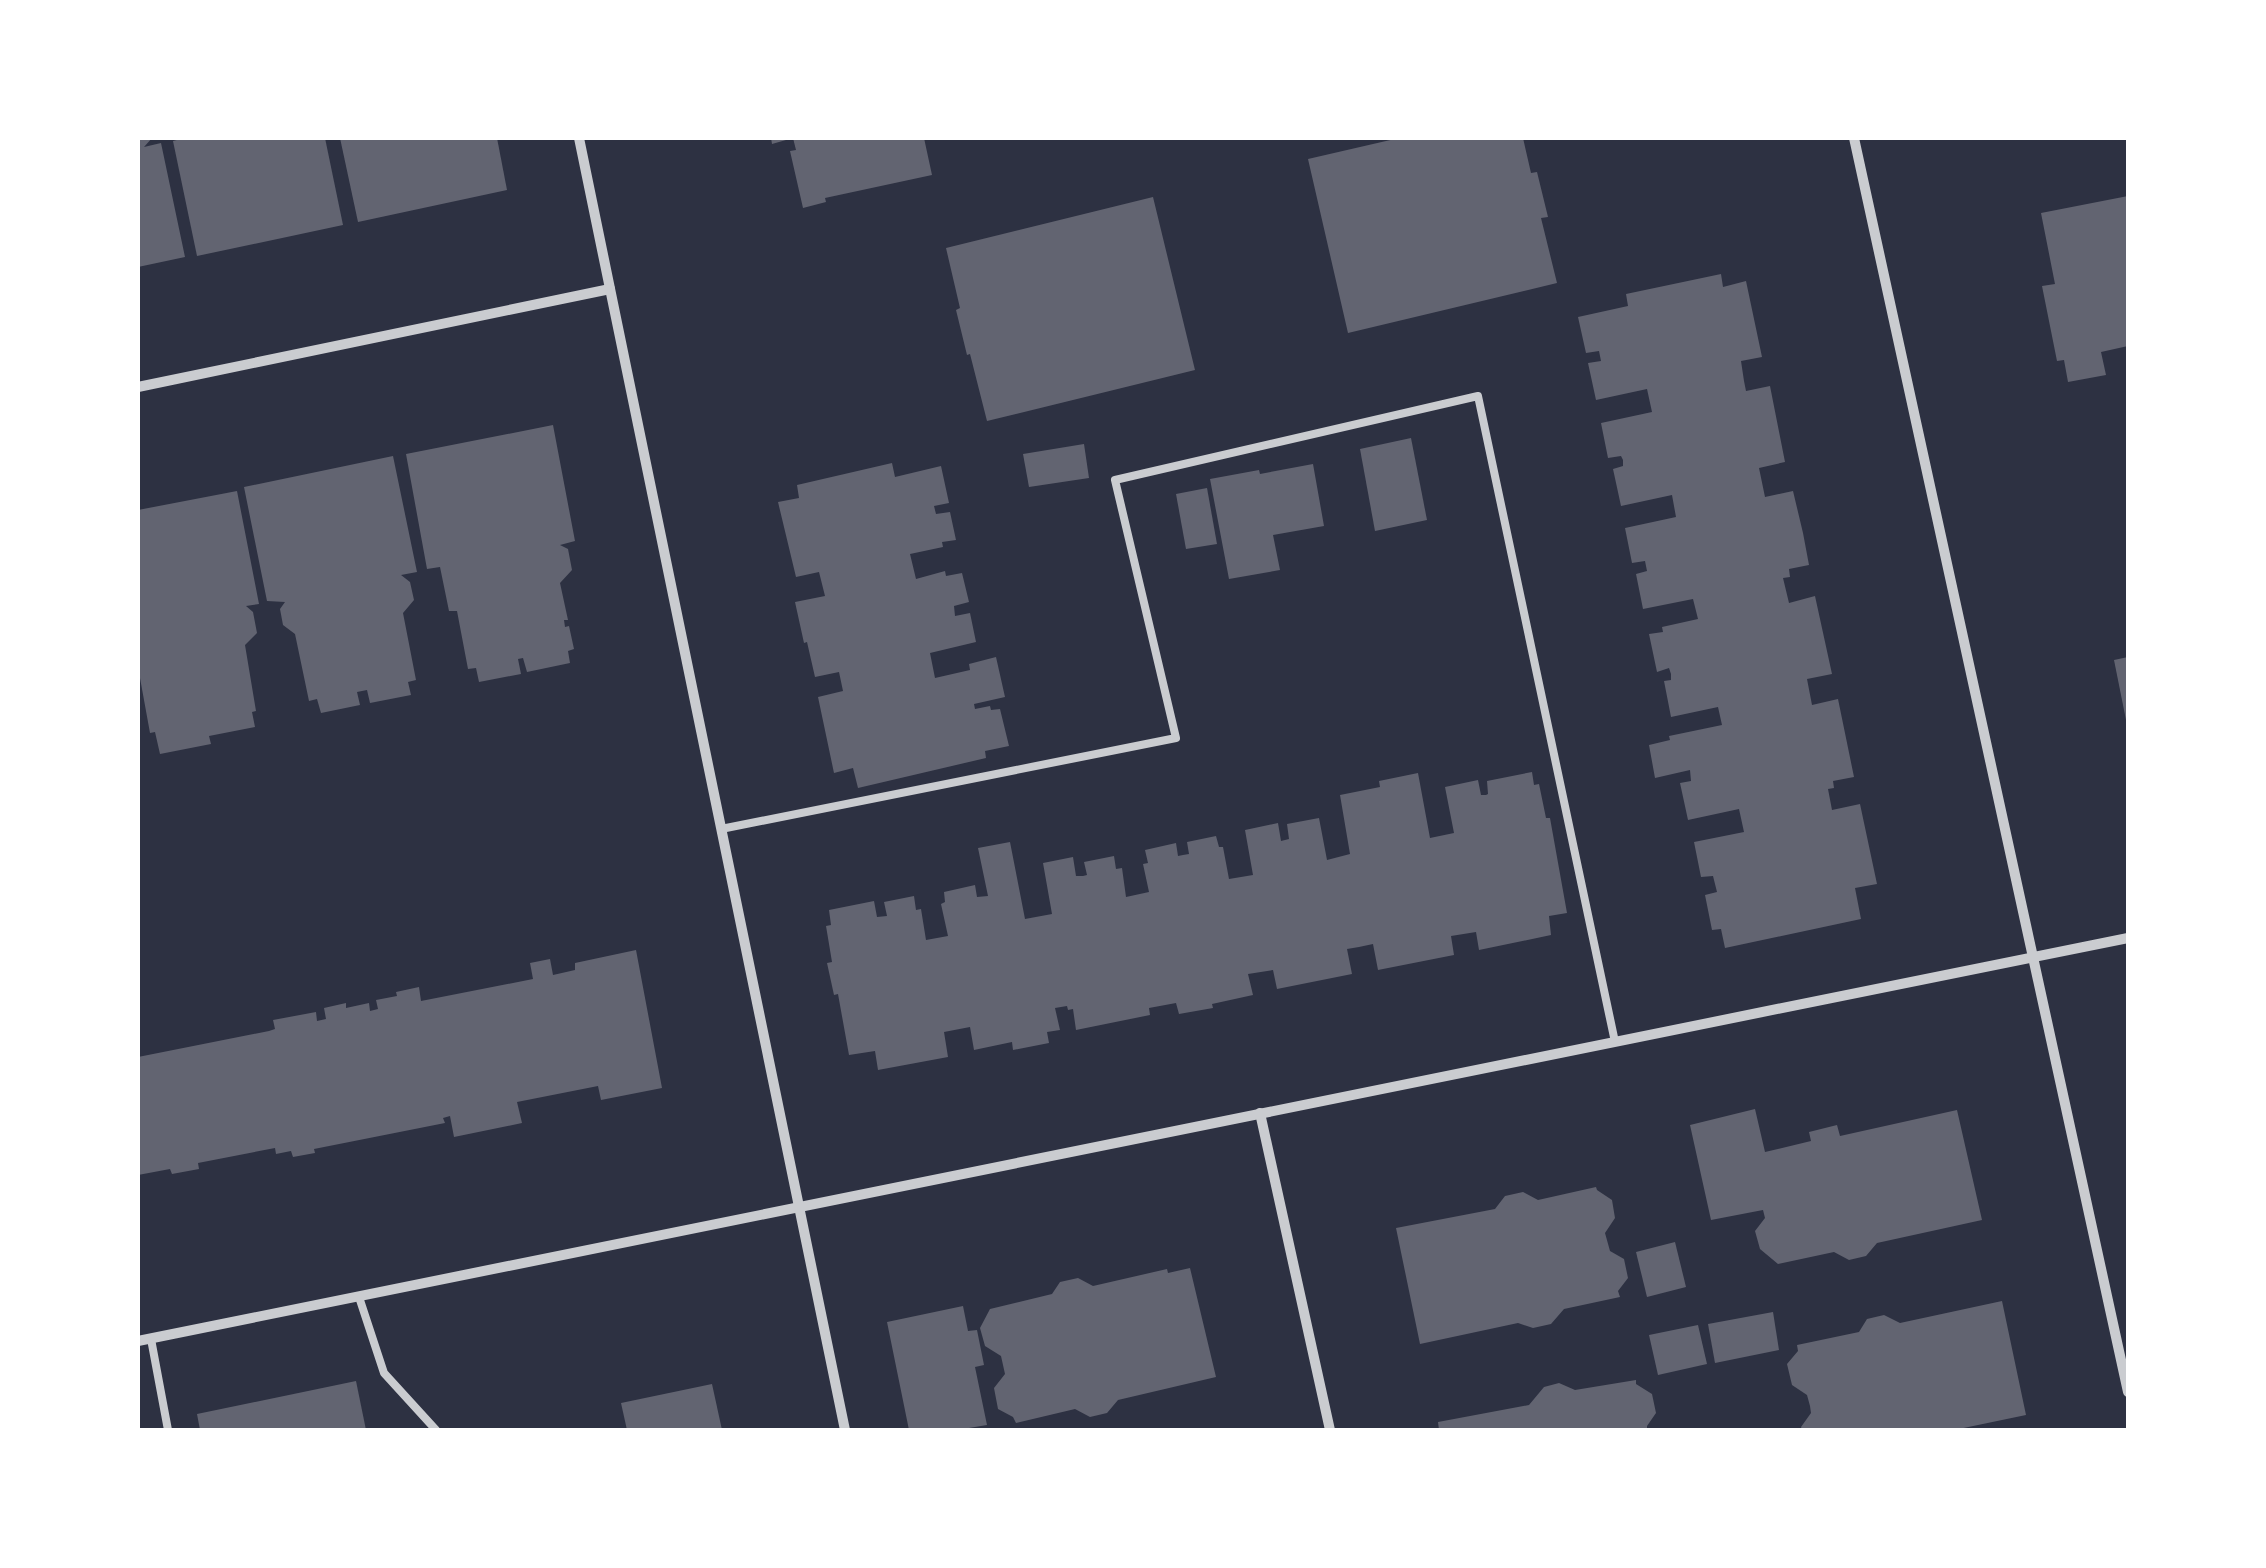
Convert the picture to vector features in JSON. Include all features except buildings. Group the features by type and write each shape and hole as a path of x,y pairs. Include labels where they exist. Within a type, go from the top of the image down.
{"street":[{"path":"579,138 845,1430"},
{"path":"1854,138 2128,1392"},
{"path":"138,387 610,289"},
{"path":"138,1341 2128,938"},
{"path":"1260,1113 1330,1430"}],"lane":[{"path":"721,829 1176,738 1115,480 1478,396 1615,1042"},
{"path":"360,1296 384,1373 436,1430"},
{"path":"150,1338 168,1430"}]}
